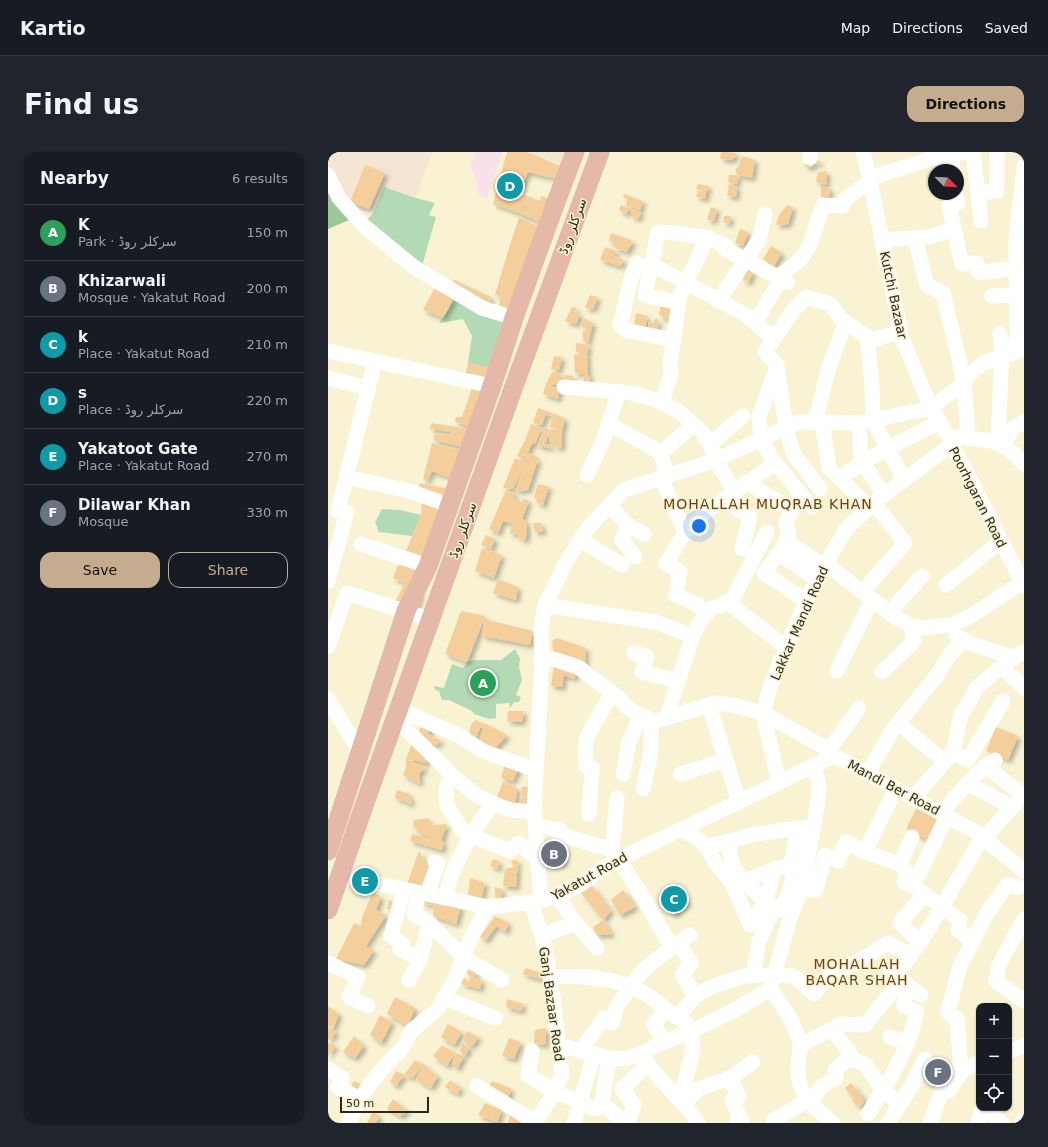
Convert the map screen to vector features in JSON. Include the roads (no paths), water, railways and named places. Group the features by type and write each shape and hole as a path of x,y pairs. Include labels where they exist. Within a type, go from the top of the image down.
{"main road":[{"path":"328,851 406,612 428,566 492,386 514,318 575,152"},
{"name":"سرکلر روڈ","path":"328,910 335,885 535,326 600,152"},
{"path":"514,318 535,326"},
{"path":"360,752 374,776"}],"street":[{"name":"Kutchi Bazaar","path":"863,152 902,338 931,408"},
{"path":"755,323 782,279 799,261 810,245 823,205 843,206 844,200 870,180 930,159 966,152"},
{"path":"973,152 981,221"},
{"path":"978,193 997,191 997,152"},
{"path":"951,155 952,164"},
{"path":"1001,445 1001,368 1014,354 1016,239 1021,213 1024,166"},
{"path":"328,175 339,198 362,225 414,267 482,308 514,318"},
{"path":"957,200 958,203 949,206 962,264 977,263 979,273 1016,268"},
{"path":"719,300 759,240 765,214"},
{"path":"882,240 928,237 954,229"},
{"path":"674,340 625,330 620,326 631,279 644,264 658,232 677,233 707,238 726,246 725,249 782,279"},
{"path":"662,402 671,374 670,363 680,296 707,238"},
{"path":"915,238 926,285 943,293 964,380 968,438"},
{"path":"644,264 686,283 746,315 774,339"},
{"path":"644,264 645,295 679,303"},
{"path":"992,296 1016,294"},
{"path":"820,488 794,453 786,427 777,365 765,352 792,312 806,297 830,304 841,319 872,340 901,331"},
{"path":"846,322 829,367 818,422 829,468 840,479 876,502"},
{"path":"1000,334 1014,354"},
{"path":"837,671 867,596 905,542 876,502 861,460 872,387 867,336"},
{"path":"328,351 492,386"},
{"path":"931,408 960,386 968,375 984,363 1014,354"},
{"path":"328,581 347,512 338,511 375,361"},
{"path":"777,365 759,416 761,439 772,459 812,507"},
{"path":"328,378 368,388"},
{"path":"564,387 632,393 662,402 678,411 701,430 717,459 729,495 750,517 742,549"},
{"path":"587,475 603,441 619,392"},
{"name":"Ganj Bazaar Road","path":"535,1123 549,1101 562,1075 551,977 536,902 538,859 534,819 542,630 545,605 566,562 588,528 624,490 717,459 798,422 866,421 931,408"},
{"name":"Poorhgaran Road","path":"931,408 963,465 1023,583"},
{"path":"710,444 743,416"},
{"path":"866,421 888,449 904,480"},
{"path":"840,479 862,462 939,422"},
{"path":"1001,445 1012,429 1024,422"},
{"path":"608,424 661,453"},
{"path":"661,453 694,424"},
{"path":"950,441 968,438 985,440 1001,445 1015,454 1024,464"},
{"name":"Lakkar Mandi Road","path":"779,783 763,713 770,687 806,601 846,529 876,502 950,441"},
{"path":"661,453 664,477 685,532"},
{"path":"707,614 698,605 676,595 680,572 666,564 685,532 704,513 775,463"},
{"path":"346,477 409,491 449,505"},
{"path":"747,482 792,511"},
{"path":"764,573 779,554 786,540 789,533 786,523 800,494"},
{"path":"609,506 628,525 644,534"},
{"path":"628,525 622,540 635,557"},
{"path":"730,604 766,532"},
{"path":"580,540 622,565"},
{"path":"786,540 822,570"},
{"path":"946,585 1001,541"},
{"path":"361,544 428,566"},
{"path":"779,554 822,570 867,596 898,619 910,625 925,628 946,626 969,617 1023,583"},
{"path":"750,564 806,601"},
{"path":"889,612 922,576"},
{"path":"328,647 333,619 347,593 430,619"},
{"path":"623,774 629,741 653,718 678,681 693,636 698,625 711,608 720,606 727,602 786,647"},
{"path":"545,605 654,622 693,636"},
{"path":"882,672 914,641 910,625"},
{"path":"946,626 948,630 964,640 1019,655"},
{"path":"868,773 892,731 938,674 950,654 964,640"},
{"path":"634,653 647,656 642,672 678,681"},
{"path":"913,798 949,757 957,735 961,715 976,688 1019,655"},
{"path":"542,658 553,659 578,667 619,698 629,709 653,718 715,704 732,705 763,713 831,754 859,708"},
{"path":"1002,667 1024,688"},
{"path":"589,814 592,768 586,766 586,741 612,693"},
{"path":"328,699 360,752"},
{"path":"969,782 968,760 1003,701"},
{"path":"709,705 739,802"},
{"path":"397,714 458,735 483,751 536,770"},
{"path":"397,714 453,776 475,794 493,804 560,830 559,834 616,854"},
{"path":"643,789 651,753 653,718"},
{"path":"898,723 949,757 968,760"},
{"name":"Mandi Ber Road","path":"779,783 813,767 831,754 984,836 987,841 1024,871"},
{"path":"680,774 725,760"},
{"path":"920,942 900,923 919,890 945,815 969,782 990,763 1020,801"},
{"path":"682,829 702,842 733,885 750,925 778,909 801,890 803,885 820,786 813,767"},
{"path":"453,776 447,787 447,805 462,830 510,851 518,843 538,859"},
{"path":"969,782 1020,801"},
{"name":"Yakatut Road","path":"335,885 404,890 486,907 536,902 556,896 578,886 611,863 616,854 682,829 779,783"},
{"path":"865,852 896,788"},
{"path":"617,798 616,854 641,894 680,943 691,962 682,975 695,996"},
{"path":"800,1046 841,1024 865,1025 890,994 910,955 930,927 984,836 1020,801"},
{"path":"445,898 451,875 471,835 493,804"},
{"path":"706,847 756,834 814,826"},
{"path":"753,976 759,941 793,880 791,865 798,828"},
{"path":"900,864 912,837"},
{"path":"729,841 734,869 745,881 778,909"},
{"path":"801,890 816,890 825,855 838,861 846,842 865,852 900,864 908,873 904,882 919,890 960,920 958,930 974,940"},
{"path":"435,862 438,863 414,914 430,923 463,957 502,980"},
{"path":"745,881 775,869 791,865"},
{"path":"775,869 778,909 772,982 780,1003 796,1033 800,1046 798,1074 801,1085 809,1102 833,1123"},
{"path":"960,1073 957,1018 948,1012 960,966 987,913 1007,885 1022,887"},
{"path":"404,890 391,936 403,944 400,949 420,960"},
{"path":"556,896 597,948"},
{"path":"349,1123 360,1099 383,1068 404,1045 411,1031 437,1010 454,981 463,957 486,907"},
{"path":"1024,919 999,965 996,981 1024,1001"},
{"path":"409,980 420,960 430,923"},
{"path":"542,935 576,923"},
{"path":"574,1123 580,1102 588,1052 617,1006 640,974 655,960 680,943"},
{"path":"628,1123 634,1105 622,1089 645,1059 664,1042 692,1031 737,1009 772,982 794,976 814,994 830,975 856,963 888,943 910,955"},
{"path":"328,963 358,977 349,997 368,1006"},
{"path":"664,1042 654,1024 695,996 713,986 745,976 753,976 772,982"},
{"path":"551,977 587,977 610,980 630,987 648,996 672,1012 692,1031 693,1051 682,1102"},
{"path":"899,977 921,995"},
{"path":"868,1114 883,1091 908,1043 917,1012 904,1006 899,977"},
{"path":"444,998 495,1018"},
{"path":"832,1029 848,1050 853,1060 865,1064 883,1091 900,1104"},
{"path":"890,1037 908,1043"},
{"path":"559,1045 613,1059 645,1059 671,1092 694,1115 698,1123"},
{"path":"1012,1051 1024,1045"},
{"path":"532,1050 528,1075 554,1091 594,1109 598,1108 602,1103 609,1058"},
{"path":"774,1123 774,1120 809,1102 822,1086 836,1078 835,1070 851,1056"},
{"path":"888,1123 912,1085 924,1059"},
{"path":"682,1102 698,1089 730,1078 753,1062"},
{"path":"930,1123 943,1089 949,1091 960,1073 968,1067 976,1064"},
{"path":"328,1069 342,1078 338,1087 360,1099"},
{"path":"730,1078 739,1097 732,1101 742,1121 737,1123"},
{"path":"477,1086 535,1123"},
{"path":"602,1103 607,1106 622,1123"},
{"path":"978,1123 982,1111"},
{"path":"987,1111 1002,1123"},
{"path":"1022,1123 1024,1119"}],"place":[{"name":"s","path":"510,186"},
{"name":"K","path":"483,683"},
{"name":"Khizarwali","path":"554,854"},
{"name":"Yakatoot Gate","path":"365,881"},
{"name":"k","path":"674,899"},
{"name":"Dilawar Khan","path":"938,1072"}],"district":[{"name":"MOHALLAH MUQRAB KHAN","path":"768,504"},
{"name":"MOHALLAH BAQAR SHAH","path":"857,972"}]}
